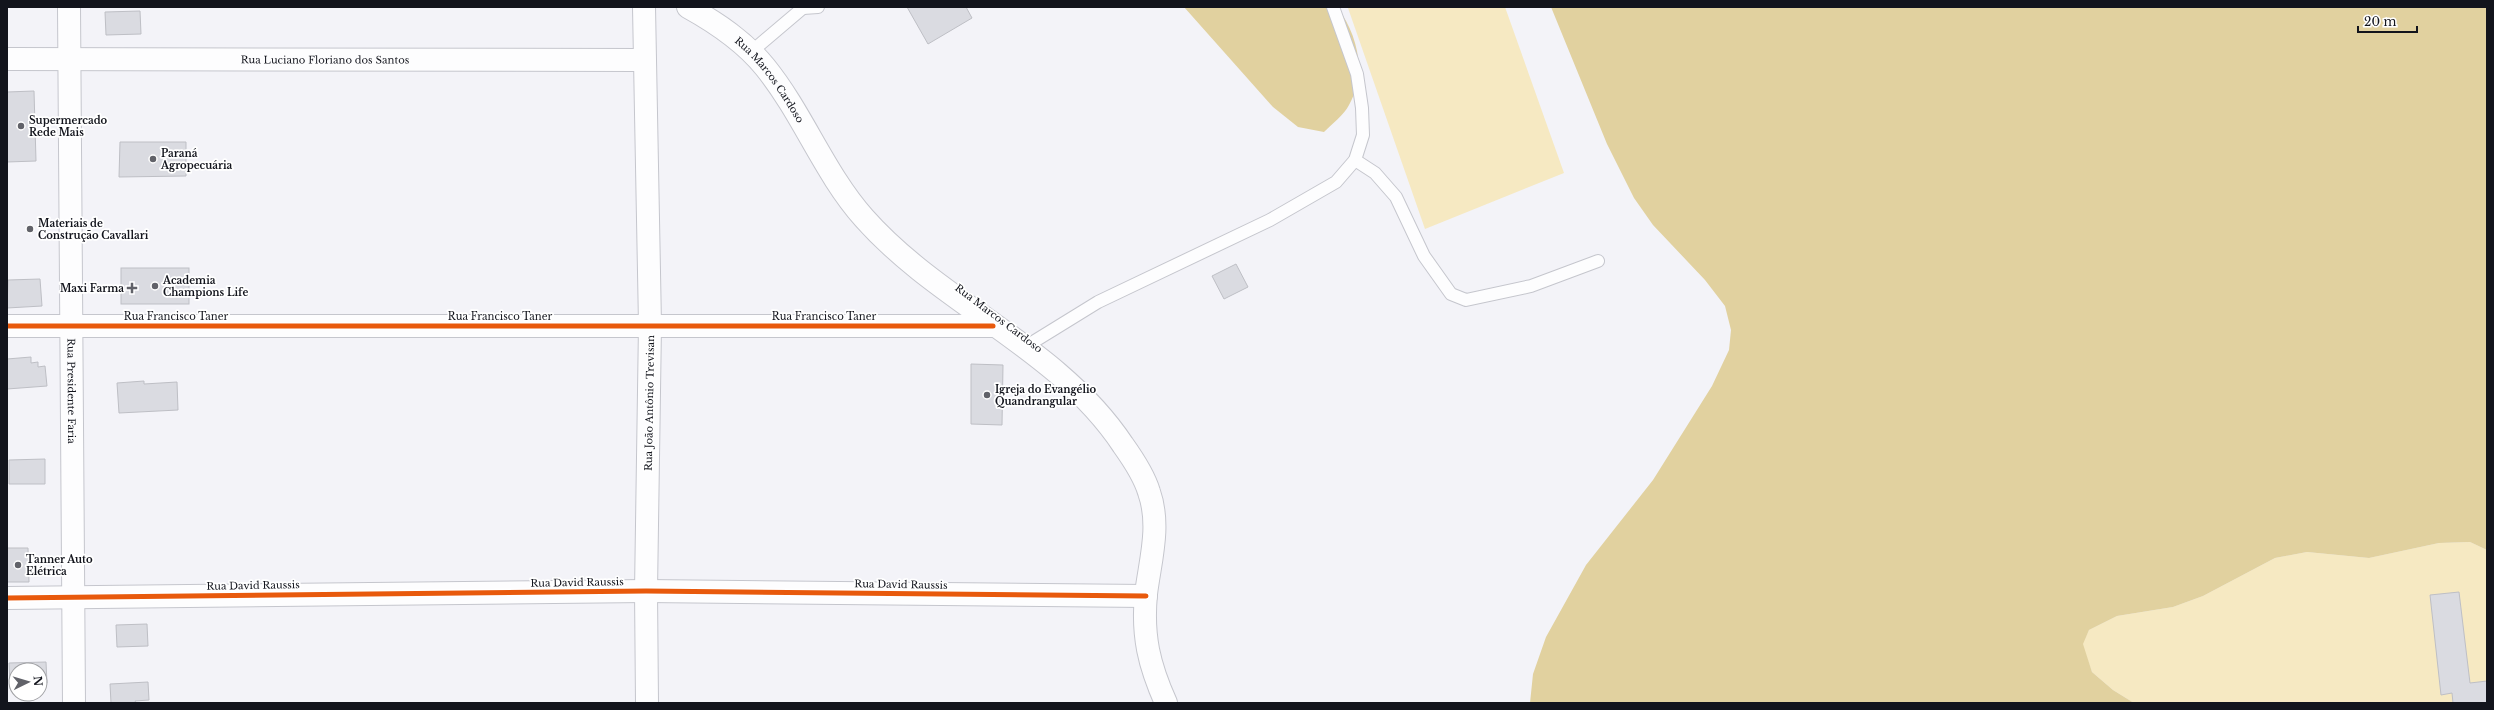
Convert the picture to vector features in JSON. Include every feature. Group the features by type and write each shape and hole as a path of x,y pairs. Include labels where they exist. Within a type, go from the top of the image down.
{"street":[{"name":"Rua Presidente Faria","path":"69,7 74,703"},
{"name":"Rua João Antônio Trevisan","path":"644,7 643,60 650,325 646,591 647,703"},
{"name":"Rua Marcos Cardoso","path":"688,7 728,31 766,67 832,173 862,215 890,245 993,326 1025,347 1082,396 1105,420 1132,458 1144,482 1154,510 1155,525 1146,596 1146,645 1149,662 1166,703"},
{"name":"Rua Luciano Floriano dos Santos","path":"7,59 643,60"},
{"name":"Rua Francisco Taner","path":"7,326 993,326"},
{"name":"Rua David Raussis","path":"7,598 73,596 646,591 1146,596"}],"lane":[{"path":"751,52 804,7 818,7"},
{"path":"1025,347 1098,302 1270,220 1336,182 1355,160 1363,136 1362,108 1357,74 1333,7"},
{"path":"1355,160 1375,174 1396,197 1424,256 1451,294 1466,300 1531,286 1598,261"}],"shaded area":[{"path":"1184,7 1337,7 1350,30 1358,54 1358,80 1355,93 1347,109 1324,132 1298,127 1273,107"},
{"path":"1505,7 1564,173 1425,229 1348,8"},
{"path":"1551,7 2487,7 2487,550 2470,542 2439,543 2369,558 2307,552 2275,558 2203,596 2173,607 2117,616 2089,630 2083,644 2092,672 2113,690 2134,703 1530,703 1533,674 1546,637 1586,565 1653,480 1712,386 1729,350 1731,330 1725,306 1705,280 1653,225 1634,198 1607,144"},
{"path":"2470,542 2487,550 2487,703 2134,703 2113,690 2092,672 2082,644 2089,630 2117,616 2173,607 2203,596 2275,558 2307,552 2369,558 2439,543"}],"building":[{"path":"907,7 966,7 972,18 928,44"},
{"path":"140,11 141,34 106,35 105,12"},
{"name":"Supermercado Rede Mais","path":"34,91 36,161 7,162 7,92"},
{"name":"Paraná Agropecuária","path":"120,142 186,142 186,176 119,177"},
{"path":"1236,264 1248,287 1224,299 1212,276"},
{"name":"Academia Champions Life","path":"121,268 189,268 189,304 121,304"},
{"path":"40,279 42,306 7,308 8,280"},
{"path":"31,357 31,363 38,362 38,367 45,366 47,386 7,389 7,359"},
{"name":"Igreja do Evangélio Quandrangular","path":"971,364 1003,365 1002,425 971,424"},
{"path":"144,381 144,384 177,382 178,410 119,413 117,383"},
{"path":"45,459 45,484 9,484 9,460"},
{"name":"Tanner Auto Elétrica","path":"7,548 28,548 29,582 7,582"},
{"path":"2459,592 2470,683 2487,681 2487,703 2453,703 2452,693 2441,695 2430,595"},
{"path":"147,624 148,646 117,647 116,625"},
{"path":"148,682 149,700 135,701 136,703 111,703 110,684"}],"cycle path":[{"path":"7,326 993,326"},
{"path":"7,598 646,591 1146,596"}],"place":[{"name":"Supermercado Rede Mais","path":"21,126"},
{"name":"Paraná Agropecuária","path":"153,159"},
{"name":"Materiais de Construção Cavallari","path":"30,229"},
{"name":"Academia Champions Life","path":"155,286"},
{"name":"Maxi Farma","path":"132,288"},
{"name":"Igreja do Evangélio Quandrangular","path":"987,395"},
{"name":"Tanner Auto Elétrica","path":"18,565"}]}
